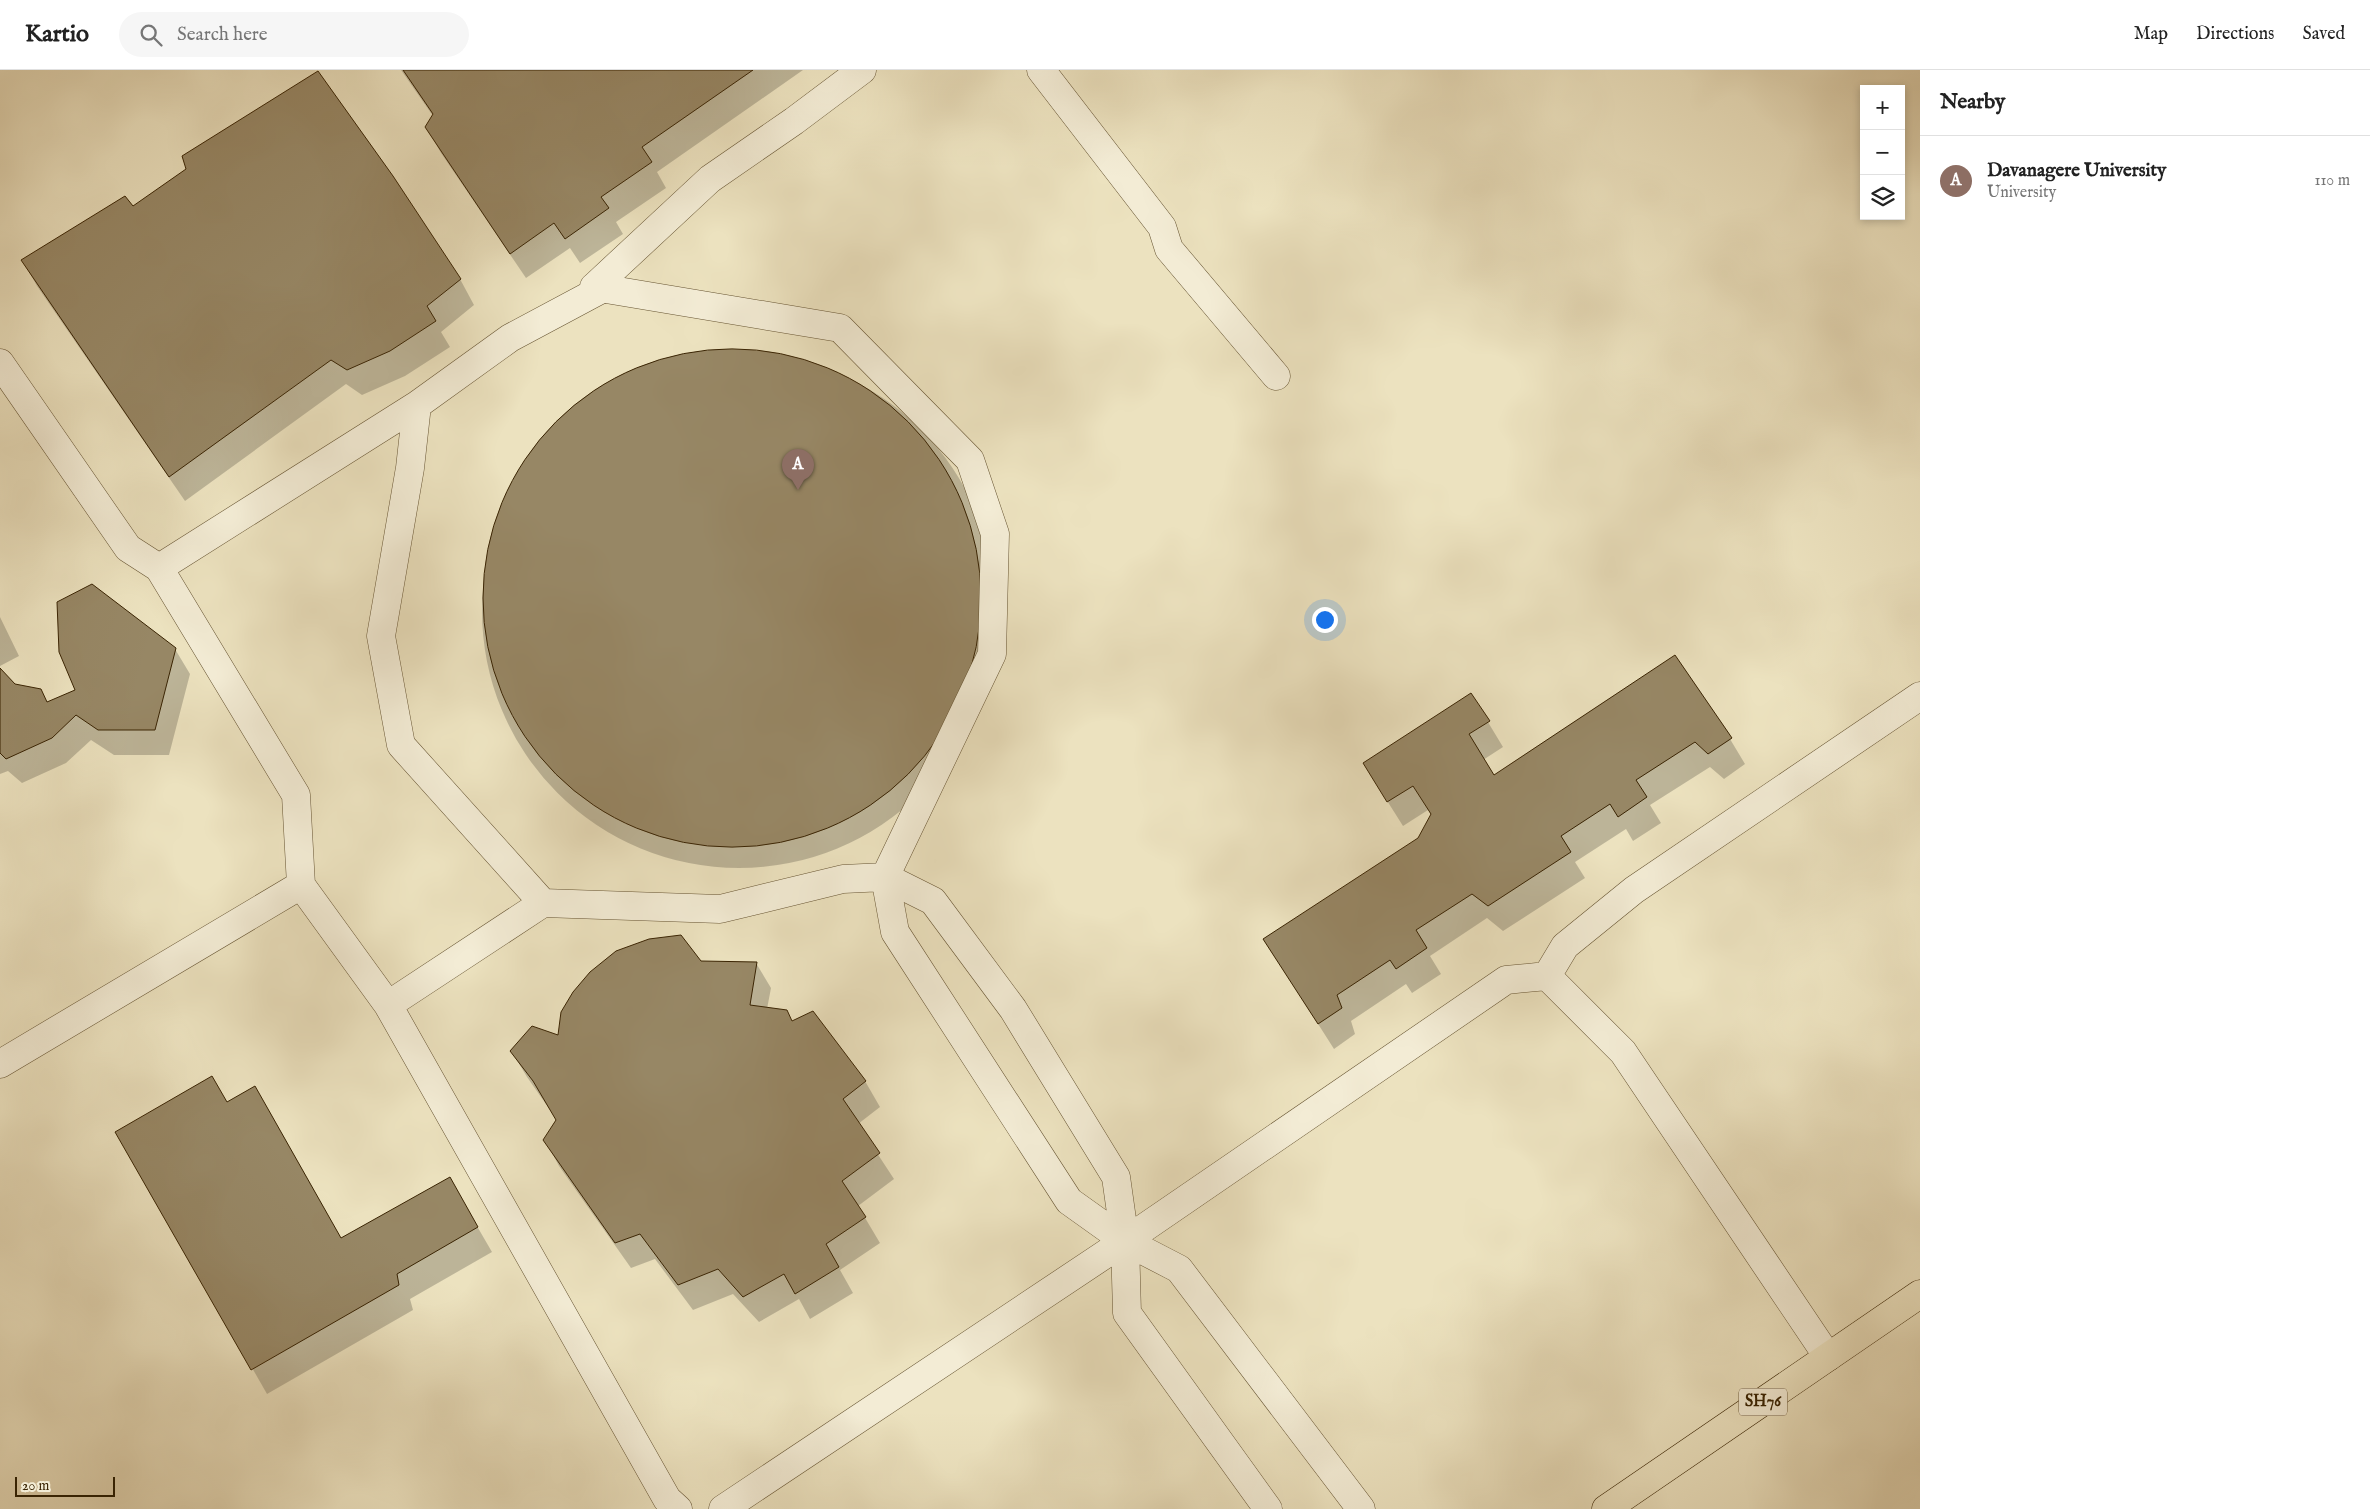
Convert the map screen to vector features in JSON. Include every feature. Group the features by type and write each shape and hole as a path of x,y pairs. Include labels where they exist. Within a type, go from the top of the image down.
{"main road":[{"name":"SH76","path":"1606,1509 1920,1294"}],"lane":[{"path":"594,287 710,179 794,121 862,70"},
{"path":"1041,70 1162,227 1169,249 1276,376"},
{"path":"159,568 417,405 510,338 598,291 594,287"},
{"path":"594,287 840,328 970,460 995,534 992,654 885,877 894,932 1069,1202 1125,1241 1179,1269 1361,1509"},
{"path":"0,363 128,548 159,568 296,795 300,884 388,1005 667,1499 678,1509"},
{"path":"417,405 410,468 380,636 401,745 543,903"},
{"path":"1547,976 1565,946 1634,890 1920,696"},
{"path":"388,1005 543,903 720,909 843,878 885,877 933,901 1013,1009 1116,1177 1125,1241 1127,1313 1268,1509"},
{"path":"0,1064 300,884"},
{"path":"723,1509 1125,1241 1506,980 1547,976"},
{"path":"1547,976 1623,1052 1828,1357"}],"building":[{"path":"403,70 753,70 642,147 652,162 601,197 609,208 565,239 554,223 510,254 425,127 433,114"},
{"path":"318,71 393,176 461,279 427,306 436,321 390,351 347,370 331,360 169,477 21,260 125,196 133,206 186,169 182,156"},
{"path":"732,349 781,353 827,368 850,378 871,391 908,422 939,459 952,480 962,503 977,549 981,598 977,647 962,693 952,716 939,737 908,774 871,805 850,818 827,828 781,843 732,847 683,843 637,828 614,818 593,805 556,774 525,737 512,716 502,693 487,647 483,598 487,549 502,503 512,480 525,459 556,422 593,391 614,378 637,368 683,353"},
{"path":"92,584 176,648 155,730 98,730 76,715 52,738 6,759 0,753 0,668 15,684 41,689 47,702 75,690 59,652 57,602"},
{"path":"1675,655 1732,738 1708,754 1695,742 1636,780 1647,797 1618,817 1610,804 1561,836 1571,852 1488,906 1472,894 1416,930 1427,948 1396,969 1390,960 1337,995 1342,1008 1318,1024 1263,939 1418,838 1431,814 1413,786 1387,802 1363,763 1471,693 1490,721 1469,734 1494,775"},
{"path":"681,935 701,961 757,962 750,1005 787,1010 792,1021 813,1011 866,1081 843,1099 880,1153 842,1181 866,1217 826,1244 839,1267 795,1294 784,1274 743,1297 718,1269 678,1285 640,1234 615,1243 543,1140 556,1120 533,1081 510,1051 532,1026 558,1035 561,1012 573,992 590,972 616,951 649,939"},
{"path":"212,1076 227,1102 255,1086 341,1238 450,1177 478,1227 397,1274 399,1285 251,1370 115,1132"}],"place":[{"name":"Davanagere University","path":"798,490"}]}
